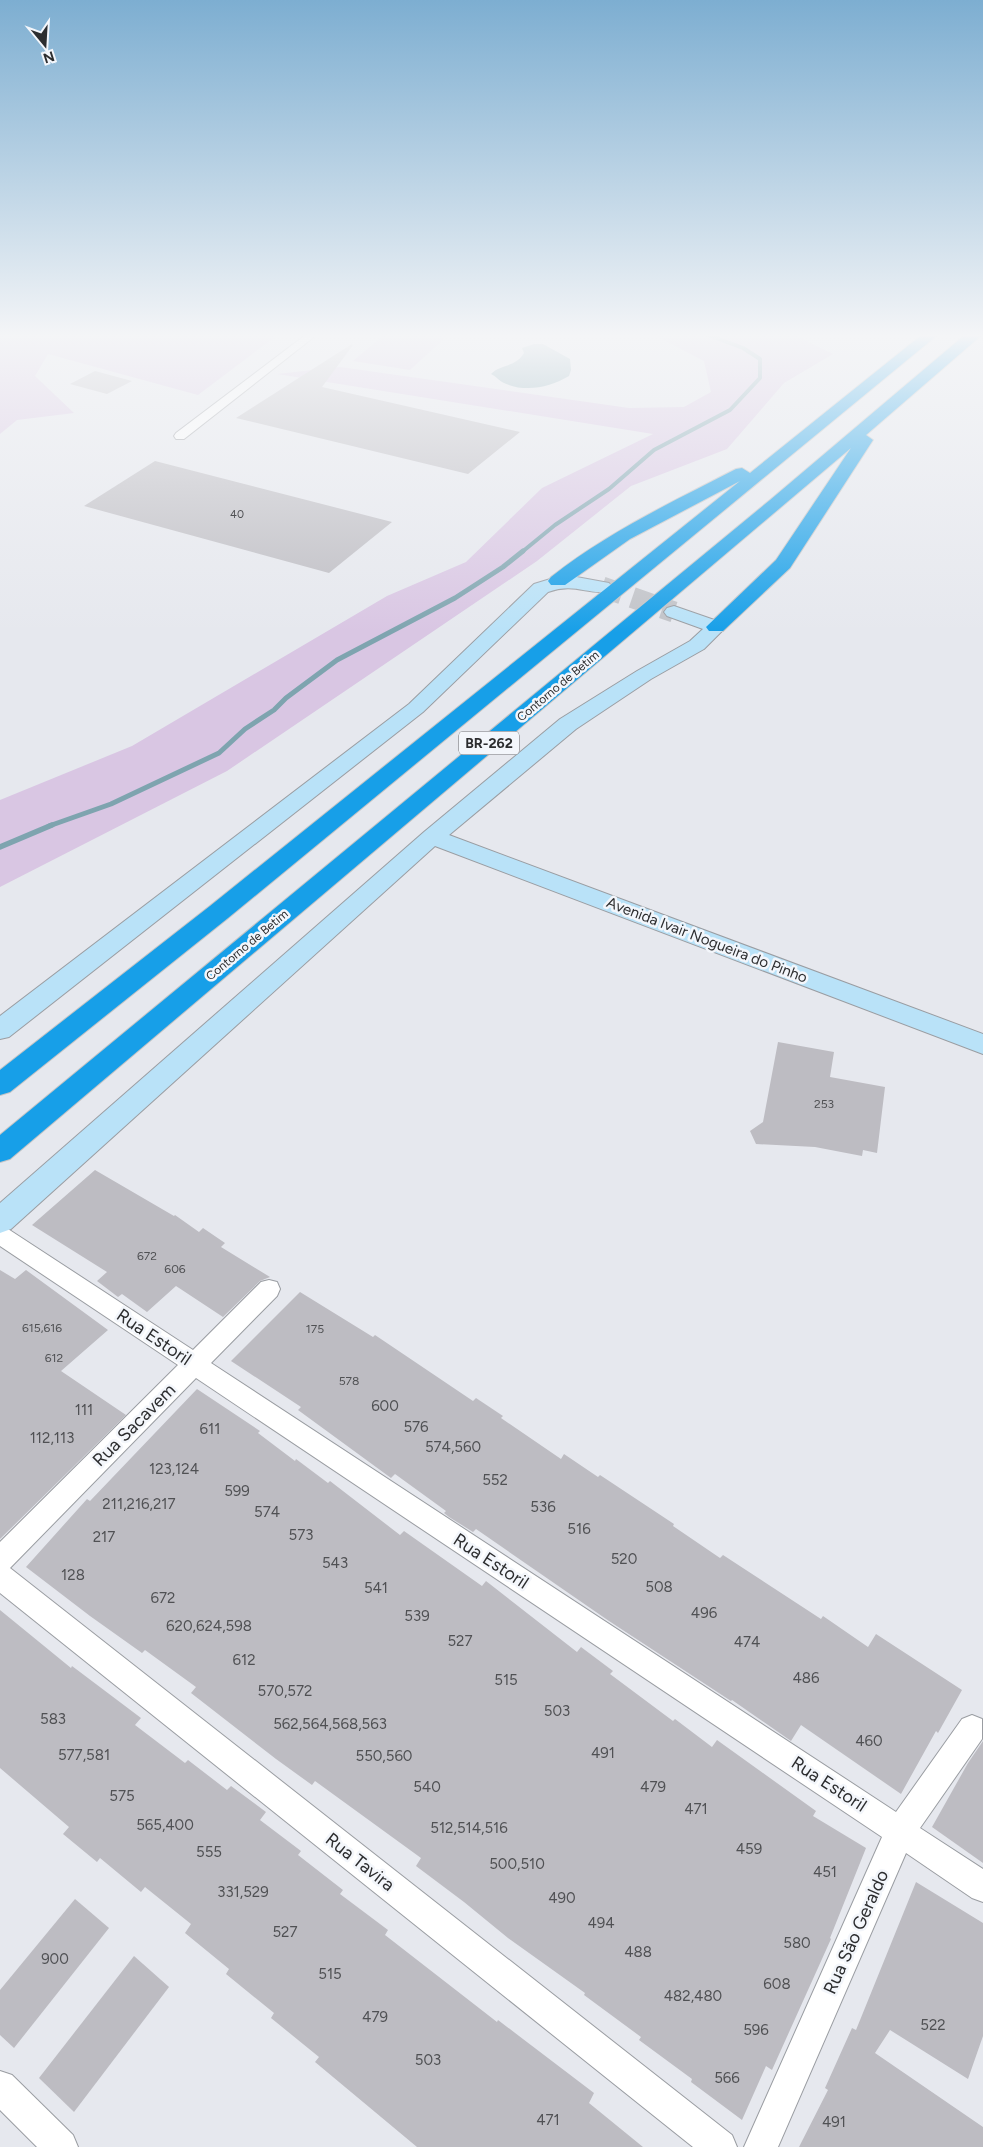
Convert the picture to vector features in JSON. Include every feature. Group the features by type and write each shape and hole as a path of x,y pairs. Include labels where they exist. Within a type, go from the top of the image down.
{"highway":[{"name":"BR-262","path":"0,1085 219,912 620,584 809,433"},
{"name":"Contorno de Betim","path":"0,1151 859,433"},
{"path":"716,627 745,602 783,564 869,433"},
{"path":"558,581 578,564 652,521 796,444"}],"street":[{"path":"180,436 184,433"},
{"path":"0,1030 416,708 541,588 558,581 575,581 602,587"},
{"path":"0,1221 432,837 568,724 644,675 697,646 716,627 674,612"},
{"name":"Avenida Ivair Nogueira do Pinho","path":"432,837 983,1044"},
{"name":"Rua Estoril","path":"0,1235 983,1887"},
{"name":"Rua Sacavem","path":"0,1560 269,1289"},
{"name":"Rua Tavira","path":"0,1577 720,2147"},
{"name":"Rua São Geraldo","path":"761,2147 900,1832 972,1729"},
{"path":"0,2087 61,2147"}],"shaded area":[{"path":"648,433 741,433 727,449 631,486 537,561 227,771 0,887 0,800 132,746 387,596 466,562 542,488 653,434"}],"building":[{"path":"299,433 519,433 468,474"},
{"path":"155,461 392,522 329,573 84,506"},
{"path":"778,1042 834,1052 830,1077 885,1087 877,1153 863,1150 862,1156 815,1147 756,1144 750,1131 763,1122"},
{"path":"95,1170 175,1215 199,1232 203,1228 225,1243 221,1247 270,1277 260,1281 223,1317 176,1286 147,1312 122,1294 118,1297 97,1281 107,1272 32,1225"},
{"path":"0,1270 15,1279 26,1270 108,1330 61,1371 126,1415 0,1539"},
{"path":"300,1292 373,1337 375,1335 473,1401 476,1398 503,1416 501,1418 561,1459 564,1454 598,1477 600,1475 674,1524 673,1526 720,1558 723,1555 821,1619 823,1616 868,1647 876,1634 962,1690 938,1733 936,1731 901,1794 801,1725 791,1741 732,1700 609,1621 476,1529 473,1532 449,1517 444,1513 446,1511 395,1474 391,1478 298,1410 301,1407 231,1361"},
{"path":"197,1389 260,1431 258,1433 295,1461 296,1459 328,1483 330,1481 400,1535 404,1531 482,1586 486,1581 577,1652 581,1647 613,1671 610,1674 673,1721 675,1719 712,1747 717,1740 816,1811 813,1816 866,1848 831,1939 772,2070 766,2066 742,2120 691,2082 692,2079 639,2040 641,2037 584,1995 585,1993 508,1938 416,1866 421,1858 315,1781 312,1785 276,1759 191,1693 196,1687 145,1650 142,1653 26,1567 87,1499 90,1501"},
{"path":"0,1610 71,1668 72,1666 141,1718 135,1725 185,1763 188,1760 227,1790 231,1786 266,1812 260,1820 301,1851 298,1855 343,1890 340,1894 388,1930 385,1935 497,2022 498,2020 594,2093 589,2103 643,2147 417,2147 315,2062 319,2057 271,2018 274,2013 226,1974 229,1969 185,1933 191,1924 145,1887 141,1892 100,1858 97,1862 63,1834 69,1827 0,1768"},
{"path":"983,1741 983,1863 932,1827 968,1763"},
{"path":"916,1882 983,1923 983,2036 968,2079 890,2030 875,2053 983,2127 983,2147 799,2147 828,2090 825,2088 852,2028 856,2030"},
{"path":"75,1899 109,1928 14,2048 0,2035 0,1990"},
{"path":"134,1956 169,1987 74,2112 39,2078"}],"waterway":[{"path":"522,552 555,525 609,489 654,450 686,433"},
{"path":"49,826 111,804 219,753 245,729 274,710 286,698 337,660 455,598 503,567 523,551"},
{"path":"0,847 52,825"}],"tunnel":[{"path":"602,587 674,612"}]}
